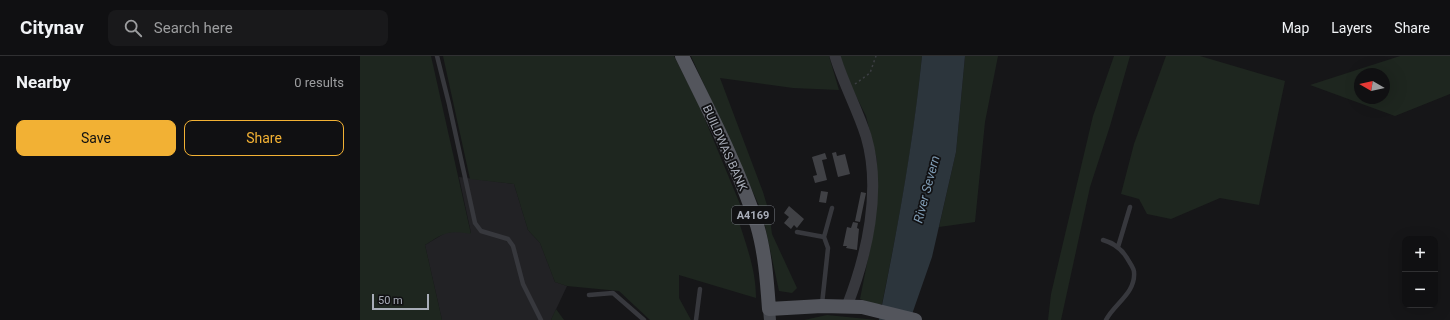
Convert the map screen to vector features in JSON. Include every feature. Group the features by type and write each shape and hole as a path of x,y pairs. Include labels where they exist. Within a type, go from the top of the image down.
{"main road":[{"name":"BUILDWAS BANK","path":"682,56 740,179 757,226 765,264 769,314 822,306 847,306 862,307 915,320"}],"street":[{"path":"835,56 846,89 866,137 873,188 862,259 855,286 847,306"}],"lane":[{"path":"437,56 450,104 476,223 481,231 508,239 513,246 523,284 541,320"},
{"path":"1118,247 1130,207"},
{"path":"822,306 828,248 824,237 832,208"},
{"path":"797,232 824,237"},
{"path":"1103,240 1114,243 1118,247 1124,254 1134,272 1132,285 1123,299 1110,311 1106,320"},
{"path":"696,320 700,289"},
{"path":"589,295 613,293 644,320"}],"path":[{"path":"846,89 858,83 870,73 876,56"}],"shaded area":[{"path":"360,56 431,56 471,234 457,232 446,234 425,245 442,320 360,320"},
{"path":"443,56 674,56 699,105 747,221 739,222 753,269 756,298 679,275 679,298 691,320 650,320 619,291 567,286 555,282 540,243 528,230 514,184 470,179"},
{"path":"691,56 829,56 839,90 793,88 720,78 763,192 769,212 772,234 797,288 792,293 779,291 762,212"},
{"path":"840,56 922,56 915,118 905,180 882,304 875,304 860,299 875,223 877,160 866,116 851,86"},
{"path":"965,56 998,56 985,122 975,222 939,227 956,152"},
{"path":"1114,56 1130,56 1110,126 1090,187 1061,320 1048,320 1051,294 1093,116"},
{"path":"1166,56 1200,56 1285,81 1259,205 1220,198 1171,219 1147,214 1139,199 1121,194 1134,144"},
{"path":"1400,56 1450,56 1450,94 1395,116 1362,104 1390,104 1390,68 1363,68"},
{"path":"1354,71 1354,101 1310,85"},
{"path":"459,177 514,184 528,230 540,243 555,282 567,286 551,320 442,320 425,245 445,233 458,231 471,233"},
{"path":"556,309 564,320 551,320"},
{"path":"827,315 877,320 804,320"}],"water":[{"name":"River Severn","path":"922,56 965,56 956,152 932,257 910,320 879,320 904,188"}],"building":[{"path":"836,152 837,156 845,154 850,174 838,177 832,153"},
{"path":"825,153 827,159 822,160 827,180 815,183 813,176 817,175 812,157"},
{"path":"821,191 828,192 826,203 819,202"},
{"path":"861,192 866,193 860,222 855,221"},
{"path":"789,206 804,219 797,228 794,225 791,229 784,223 789,217 784,213"},
{"path":"853,222 858,223 857,228 859,229 857,250 843,246 847,227 851,228"}]}
